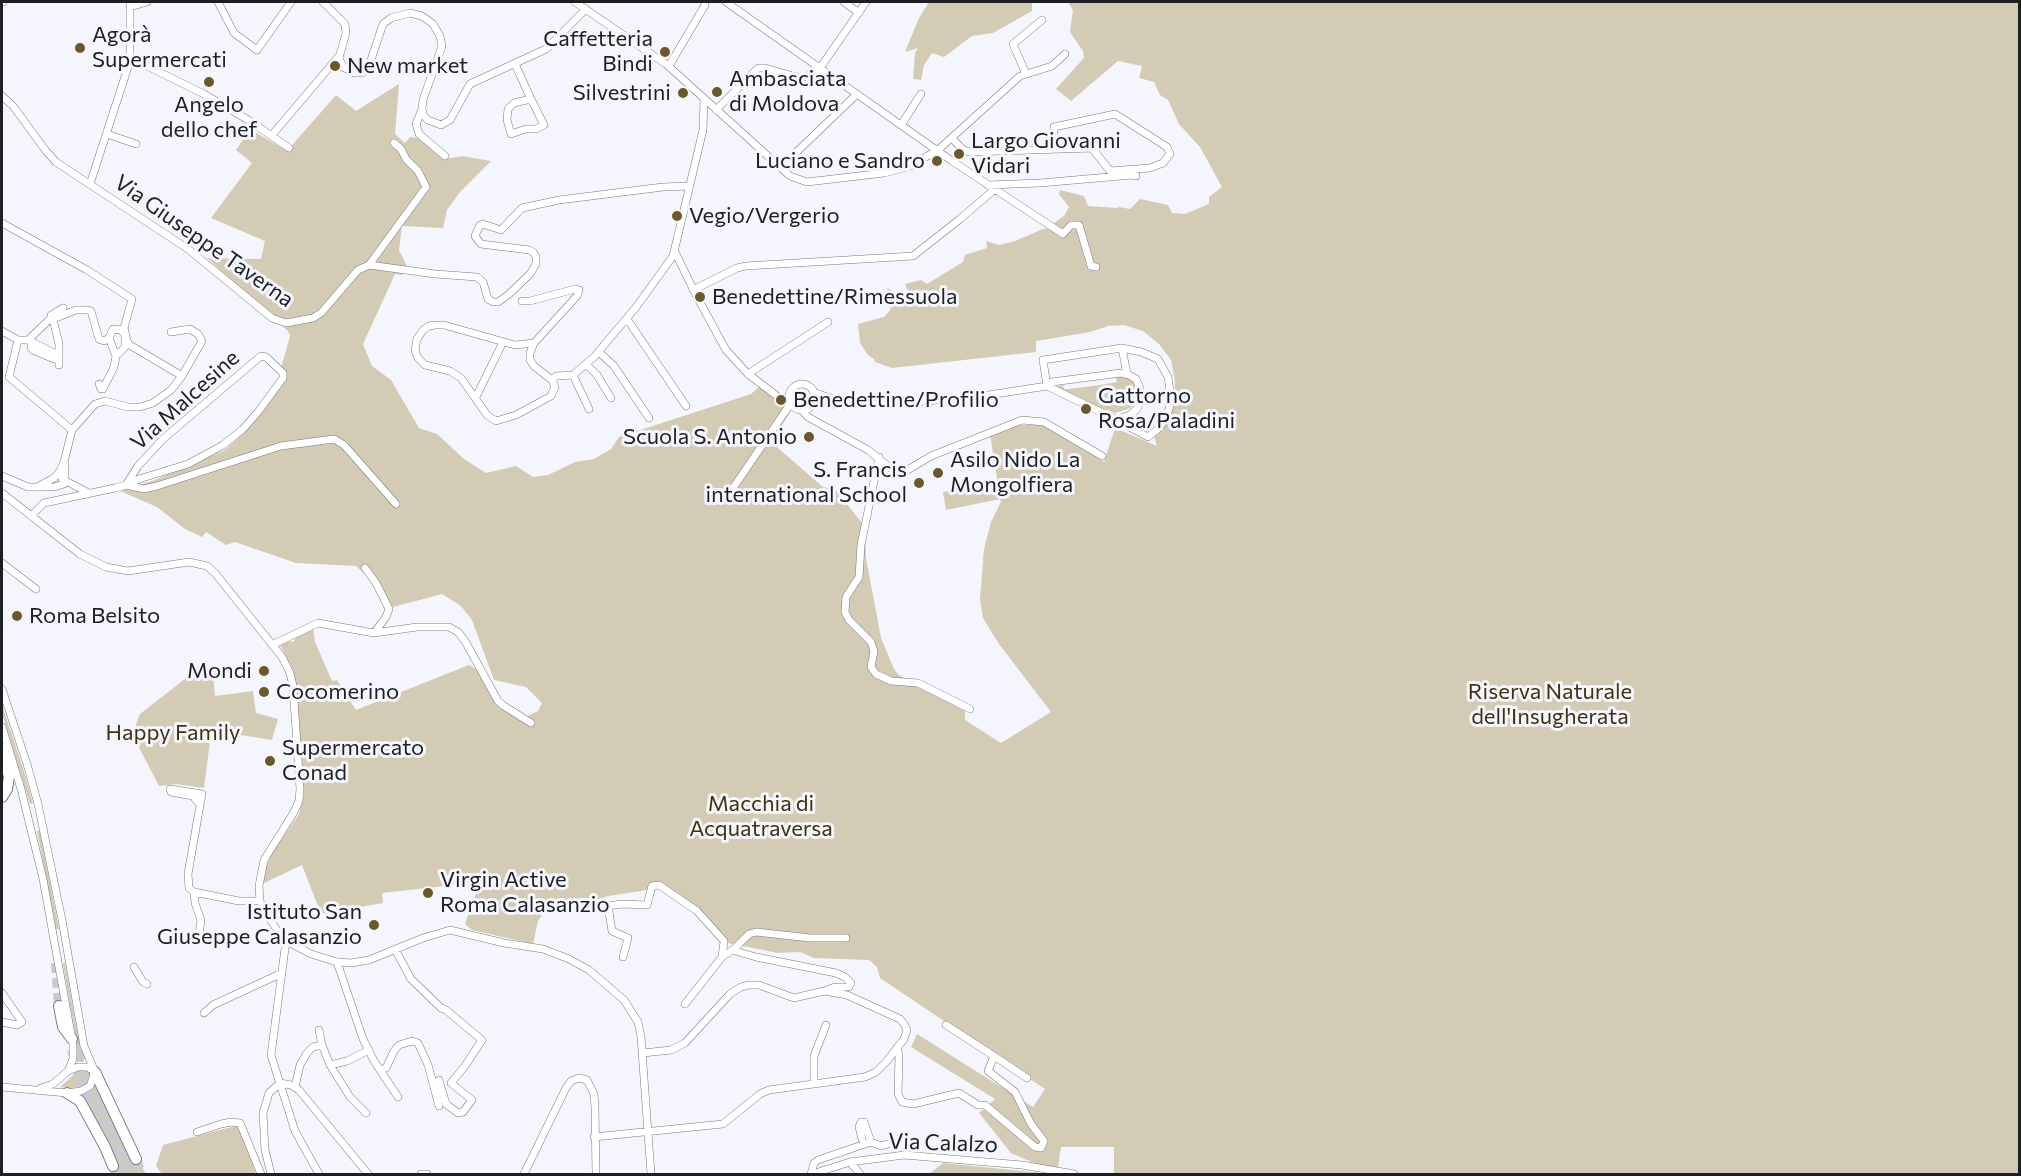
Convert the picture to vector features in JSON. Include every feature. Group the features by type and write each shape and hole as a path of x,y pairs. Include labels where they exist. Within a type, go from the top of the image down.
{"highway":[{"path":"2,749 9,777 7,789 2,797"},
{"path":"59,1006 62,1024 72,1039"},
{"path":"95,1072 136,1159"},
{"path":"62,1092 80,1101 113,1166"}],"street":[{"path":"90,184 131,56 130,4 147,2"},
{"path":"218,2 234,33 258,50 291,2"},
{"path":"272,135 339,56 346,35 346,26 322,2"},
{"path":"575,2 669,66 793,178 804,181 900,170 938,150 1020,76 1052,66 1065,54"},
{"path":"726,2 952,161 1063,234 1071,225 1079,225 1091,266 1096,267"},
{"path":"844,2 859,13"},
{"path":"716,110 758,68 802,78 811,75 820,68 865,2"},
{"path":"669,66 705,5"},
{"path":"422,109 423,115 431,122 437,125 446,124 453,117 470,84 551,45 586,9"},
{"path":"339,56 341,65 345,69 354,73 362,73 371,64 381,29 386,21 394,16 407,13 428,19 437,30 442,46 416,124 418,134 445,156"},
{"path":"1026,74 1013,44 1042,20"},
{"path":"131,56 193,88 272,135 289,148"},
{"path":"515,64 544,125 511,135 507,120 508,109 514,103 531,99"},
{"path":"781,167 857,94"},
{"path":"901,125 921,94"},
{"name":"Via Giuseppe Taverna","path":"2,96 13,106 51,157 188,249 280,322 293,323 319,315 358,270 369,265 426,188 418,171 394,142"},
{"path":"552,380 556,376 573,375 599,352 664,270 675,250 688,186 703,130 704,99"},
{"path":"1053,149 1054,127 1115,114 1167,147 1170,154 1163,163 1153,168 1112,171 1107,168 1092,148"},
{"path":"107,134 136,144"},
{"path":"952,138 962,149 974,152 1092,148 1098,147 1102,142"},
{"path":"952,161 962,149"},
{"path":"693,290 737,268 746,266 913,256 960,219 991,187 1136,176"},
{"path":"369,265 477,277 483,282 490,300 501,301 532,271 536,264 536,257 529,250 481,244 475,233 482,224 501,230 516,213 526,207 592,195 688,186"},
{"path":"2,223 87,270 132,299 124,328 128,344 182,376"},
{"path":"675,250 676,258 722,344 748,374 777,396 801,409 810,418 879,457 894,472 901,474 938,453 1018,421 1030,420 1047,423 1102,456"},
{"path":"522,301 579,290 575,298 534,344 530,353 530,360 537,369 552,380 555,387 551,396 516,415 496,421 487,415 458,375 427,366 419,360 415,350 419,336 427,326 441,325 502,342 519,345 534,344"},
{"path":"2,331 18,340 30,341 52,318 51,315 63,308"},
{"path":"52,318 76,310 91,311 99,339 104,341 109,338 113,329 121,330 125,335 125,347 116,356"},
{"path":"52,318 59,344 59,365"},
{"path":"627,319 686,406"},
{"path":"748,374 828,322"},
{"path":"57,500 62,495 65,458 72,430 97,403 105,401 133,407 144,406 165,394 182,376 202,341 198,334 190,329 171,332"},
{"path":"99,384 103,389 114,367 116,356 109,338"},
{"path":"18,340 9,377 72,430"},
{"path":"476,397 502,342"},
{"path":"1122,348 1127,374"},
{"path":"1122,348 1149,354 1161,361 1170,384 1170,404 1161,425 1148,437 1047,386 1043,360 1122,348"},
{"path":"599,352 614,365 649,418"},
{"name":"Via Malcesine","path":"31,516 43,503 126,484 188,464 230,441 258,412 283,378 283,373 265,356 261,356 158,444 138,466 126,484"},
{"path":"587,364 597,375 611,398"},
{"path":"801,409 811,405 953,399 1118,373 1133,377 1139,384 1141,393 1140,403 1136,410 1128,416 1109,417"},
{"path":"573,375 589,409"},
{"path":"730,491 790,402 790,391 798,385 808,386 814,398 811,405"},
{"path":"813,392 853,405"},
{"name":"Via Malcesine","path":"126,484 144,489 281,446 334,439 344,445 396,504"},
{"path":"879,457 861,545 859,577 846,597 845,612 872,645 874,653 871,667 876,674 891,681 918,683 970,709"},
{"path":"37,487 55,477 65,458"},
{"path":"2,476 26,487 62,485 89,493"},
{"path":"55,477 77,495"},
{"path":"2,493 88,559 110,569 128,571 189,562 204,565 215,573 284,661 292,680 300,789 294,812 266,854 259,882 260,901 272,923 286,941 306,952 338,962 363,962 440,931 450,930 504,943 540,948 569,959 598,977 630,1007 639,1022 651,1174"},
{"path":"2,563 36,590"},
{"path":"365,568 376,583 389,609 374,633"},
{"path":"272,645 318,623 374,633 443,625 451,628 466,643 496,698 504,706 531,723"},
{"path":"2,689 24,754 39,811 84,1046 95,1072 87,1089 62,1092 2,1087"},
{"path":"2,727 28,814 44,879 72,1039 74,1056 68,1071"},
{"path":"200,805 187,885 194,892 239,901 260,901"},
{"path":"28,814 39,811"},
{"path":"623,957 628,938 612,931 608,906 647,905 652,886 659,885 698,911 724,941 722,957"},
{"path":"194,892 201,921 199,934"},
{"path":"685,1004 722,957 749,934 759,931 810,938 846,938"},
{"path":"286,941 271,1051 295,1131 319,1174"},
{"path":"395,949 411,979 441,1008 482,1040 451,1083 472,1100 463,1112 458,1113 446,1104 439,1080"},
{"path":"643,1053 671,1050 685,1043 730,993 741,987 759,985 794,998 835,987 849,987 850,982 836,974 756,957 734,949"},
{"path":"57,951 67,950"},
{"path":"338,962 359,1030 380,1070 398,1097"},
{"path":"134,967 143,982 147,984"},
{"path":"204,1013 213,1005 282,973"},
{"path":"594,1137 723,1124 764,1092 857,1080 880,1069 904,1039 907,1030 904,1024 900,1019 847,996 824,991"},
{"path":"2,993 22,1021 17,1025 2,1022"},
{"path":"814,1084 814,1056 826,1025"},
{"path":"946,1025 1027,1078"},
{"path":"319,1030 322,1046 330,1065 350,1097 366,1113"},
{"path":"380,1070 386,1068 399,1045 412,1041 418,1043 429,1065 439,1106"},
{"path":"295,1087 300,1065 307,1053 315,1046 322,1046"},
{"path":"897,1048 899,1055 897,1094 902,1102 913,1104 959,1093 978,1105 985,1105 1035,1147 1041,1148 1044,1141 1031,1124 1014,1092 988,1071 994,1056"},
{"path":"330,1065 350,1060 369,1050"},
{"path":"37,1089 49,1086 68,1071 81,1066 95,1072"},
{"path":"525,1174 566,1088 573,1080 579,1078 587,1080 594,1094 596,1174"},
{"path":"57,1081 55,1087 62,1092"},
{"path":"280,1083 295,1087 368,1174"},
{"path":"270,1174 265,1150 263,1113 269,1093 280,1083"},
{"path":"197,1132 231,1122 240,1124 261,1174"},
{"path":"862,1139 859,1127 861,1122 864,1122 871,1142"},
{"path":"812,1174 814,1163 818,1160 871,1142 881,1146 898,1140"},
{"name":"Via Calalzo","path":"812,1174 850,1162 904,1155 1022,1165 1074,1174"},
{"path":"850,1162 861,1174"},
{"path":"421,1174 427,1174"}],"green space":[{"path":"929,2 1036,2 1032,3 1032,11 993,33 972,36 944,57 932,53 924,65 921,80 913,79 915,53 918,48 905,52 919,18"},
{"name":"Riserva Naturale dell'Insugherata","path":"1068,2 2019,2 2019,1174 1114,1174 1114,1147 1061,1147 1057,1173 1011,1153 979,1113 995,1099 911,1047 917,1034 1033,1107 1045,1089 880,978 877,967 869,960 814,958 800,952 778,953 728,943 722,932 715,931 665,887 609,896 542,915 538,921 533,944 472,930 465,924 480,882 382,893 383,903 321,914 302,865 262,884 272,853 299,814 304,794 292,668 280,645 288,641 294,642 296,636 313,628 315,642 332,681 337,680 356,710 469,665 479,671 496,703 519,720 538,711 542,703 526,687 494,680 472,620 461,606 442,594 393,607 382,590 356,566 296,563 235,542 226,545 206,532 202,537 185,529 157,507 120,491 152,481 225,450 246,431 285,380 281,368 290,336 288,331 207,258 261,259 265,241 211,218 252,163 236,150 250,129 287,151 336,95 356,111 399,84 395,134 405,143 410,137 418,138 446,159 462,156 491,161 460,192 447,210 443,228 402,226 399,250 407,266 401,275 395,274 363,344 372,366 391,380 419,428 437,434 464,459 486,473 516,466 533,477 548,475 575,462 594,459 611,449 619,437 751,394 759,387 791,411 771,442 823,487 836,490 865,527 866,558 881,638 894,669 899,675 965,711 965,720 1001,743 1051,712 999,644 983,618 980,599 984,549 991,522 1001,502 1000,499 946,510 943,492 998,485 990,434 1013,425 1043,425 1104,462 1115,428 1157,446 1154,436 1166,425 1174,398 1175,382 1171,360 1159,344 1143,331 1124,325 1108,326 1090,332 1036,341 1036,352 892,368 875,362 868,355 860,343 858,324 884,317 891,309 887,288 905,297 910,297 905,284 921,280 927,284 963,262 965,255 987,248 986,241 999,245 1043,229 1056,227 1053,224 1064,216 1069,207 1059,194 1060,190 1084,196 1088,206 1130,209 1140,199 1168,205 1172,213 1185,214 1209,204 1209,197 1222,187 1200,147 1179,124 1168,100 1160,95 1154,82 1139,78 1142,66 1118,61 1071,101 1056,89 1084,58 1083,51 1070,32 1073,10"},
{"path":"1116,377 1132,380 1137,387 1138,396 1131,408 1115,413 1054,387 1063,385 1064,389 1069,389 1093,386 1117,382"},
{"name":"Happy Family","path":"204,664 213,674 215,696 253,691 256,713 278,719 272,740 222,732 219,742 210,741 204,788 176,784 159,786 132,734 140,714"},
{"path":"2,705 33,803 30,804 2,713"},
{"path":"37,831 40,831 59,929 56,929"},
{"path":"65,963 84,1062 77,1062 77,1044 63,964"},
{"path":"78,1071 89,1073 90,1077 85,1085 74,1088 60,1087"},
{"path":"96,1085 139,1158 145,1174 112,1174 86,1104 80,1095 89,1093"},
{"path":"239,1125 256,1174 162,1174 156,1166 163,1145"},
{"path":"943,1163 1052,1174 929,1174"}],"tunnel":[{"path":"56,963 59,1006"},
{"path":"79,1035 88,1072 132,1174"},
{"path":"72,1050 80,1078 123,1174"},
{"path":"136,1159 141,1174"},
{"path":"113,1166 116,1174"}],"place":[{"name":"Agorà Supermercati","path":"80,48"},
{"name":"Caffetteria Bindi","path":"665,52"},
{"name":"New market","path":"335,66"},
{"name":"Angelo dello chef","path":"209,82"},
{"name":"Ambasciata di Moldova","path":"717,92"},
{"name":"Silvestrini","path":"683,93"},
{"name":"Largo Giovanni Vidari","path":"959,154"},
{"name":"Luciano e Sandro","path":"937,161"},
{"name":"Vegio/Vergerio","path":"677,216"},
{"name":"Benedettine/Rimessuola","path":"700,297"},
{"name":"Benedettine/Profilio","path":"781,400"},
{"name":"Gattorno Rosa/Paladini","path":"1086,409"},
{"name":"Scuola S. Antonio","path":"809,437"},
{"name":"Asilo Nido La Mongolfiera","path":"938,473"},
{"name":"S. Francis international School","path":"919,483"},
{"name":"Roma Belsito","path":"17,616"},
{"name":"Mondi","path":"264,671"},
{"name":"Cocomerino","path":"264,692"},
{"name":"Supermercato Conad","path":"270,761"},
{"name":"Virgin Active Roma Calasanzio","path":"428,893"},
{"name":"Istituto San Giuseppe Calasanzio","path":"374,925"}],"park label":[{"name":"Macchia di Acquatraversa","path":"761,816"}]}
